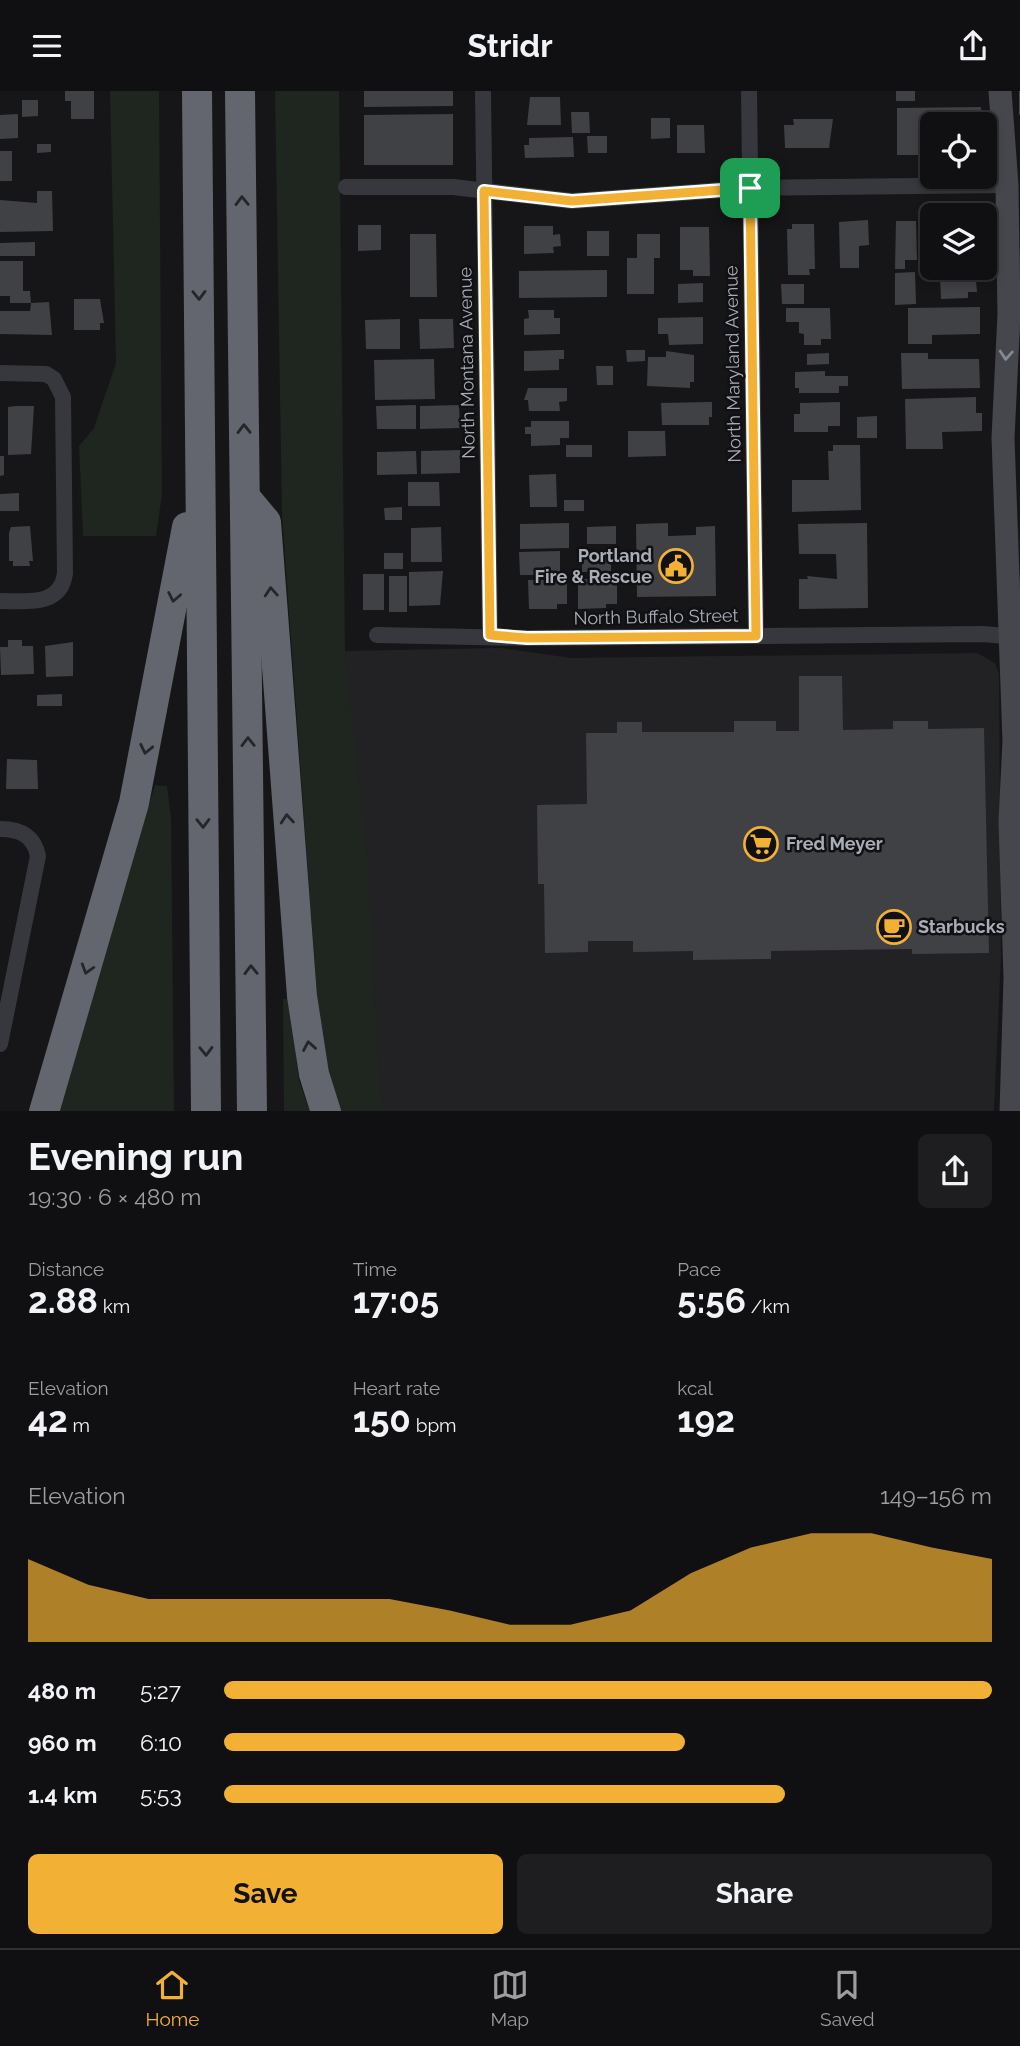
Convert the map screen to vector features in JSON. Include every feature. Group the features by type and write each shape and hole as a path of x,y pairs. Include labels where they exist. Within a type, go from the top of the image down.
{"highway":[{"path":"197,91 206,1111"},
{"path":"240,91 252,1111"},
{"path":"44,1111 134,803 200,457"},
{"path":"245,497 266,522 302,996 314,1075 327,1111"}],"street":[{"name":"North Montana Avenue","path":"482,91 490,635"},
{"name":"North Maryland Avenue","path":"749,91 756,636"},
{"path":"1000,91 1007,185 1009,314 1003,438 1015,637 1010,821 1015,978 1011,1111"},
{"path":"346,187 453,187 572,201 750,188 1007,185"},
{"path":"0,373 35,373 54,379 63,397 65,573 60,591 40,601 0,601"},
{"name":"North Buffalo Street","path":"377,635 490,635 527,638 1015,637"},
{"path":"0,829 27,835 36,845 38,856 0,1044"}],"shaded area":[{"path":"110,91 159,91 162,494 156,536 83,536 79,446 94,428 116,363"},
{"path":"275,91 339,91 345,651 368,867 380,1094 387,1111 340,1111 329,1080 318,1008 282,515"},
{"path":"501,648 571,658 977,653 995,663 999,674 1001,956 994,1111 387,1111 380,1094 345,651"},
{"path":"155,785 167,786 171,818 174,1111 57,1111"},
{"path":"283,999 289,999 299,1081 310,1111 284,1111"}],"building":[{"path":"65,91 94,91 94,119 71,119 71,101 65,101"},
{"path":"364,91 453,91 453,106 364,107"},
{"path":"896,91 915,91 915,101 896,101"},
{"path":"530,97 560,97 561,125 527,125"},
{"path":"22,100 38,100 38,116 22,117"},
{"path":"981,107 981,112 920,112 920,155 897,155 897,108"},
{"path":"571,112 589,112 590,133 572,133"},
{"path":"18,114 18,138 0,139 0,115"},
{"path":"453,114 453,165 364,165 364,115"},
{"path":"651,118 670,118 670,138 651,139"},
{"path":"793,119 833,119 829,148 785,148 784,125 794,125"},
{"path":"677,125 704,125 705,153 677,153"},
{"path":"587,136 607,136 607,153 588,153"},
{"path":"573,137 574,157 525,158 524,145 529,145 529,138"},
{"path":"37,144 51,144 51,152 37,153"},
{"path":"0,151 12,151 12,181 0,181"},
{"path":"37,191 52,191 53,231 0,232 0,200 37,203"},
{"path":"868,220 869,245 859,246 859,268 840,268 839,222"},
{"path":"896,221 916,221 917,260 905,260 905,269 895,269"},
{"path":"792,224 814,224 815,269 809,269 810,275 788,275 787,229 792,229"},
{"path":"358,225 381,225 381,250 358,251"},
{"path":"524,226 553,226 553,235 560,234 561,246 553,247 554,253 524,254"},
{"path":"680,227 709,227 710,276 693,276 693,270 680,270"},
{"path":"587,231 609,231 609,256 587,256"},
{"path":"410,234 436,234 437,297 410,297"},
{"path":"637,234 660,234 660,258 654,258 654,294 627,294 627,258 637,258"},
{"path":"35,242 35,256 0,256 0,243"},
{"path":"918,253 920,253 920,270"},
{"path":"0,261 23,261 23,291 30,291 31,303 10,303 10,296 0,296"},
{"path":"607,270 607,297 519,298 519,271"},
{"path":"915,272 916,304 895,305 895,273"},
{"path":"940,280 976,281 977,292 968,292 968,298 941,299"},
{"path":"703,283 703,302 678,303 678,284"},
{"path":"781,284 804,284 804,304 782,304"},
{"path":"74,299 100,299 104,323 100,323 100,330 74,330"},
{"path":"49,302 52,335 0,334 0,311 30,311 31,303"},
{"path":"980,307 980,334 932,335 932,344 908,344 908,308"},
{"path":"786,308 830,308 831,339 821,339 821,345 804,345 804,334 799,333 799,322 786,322"},
{"path":"528,310 554,310 554,318 560,318 560,334 524,335 524,319 529,318"},
{"path":"703,317 703,344 669,345 668,334 658,334 658,318"},
{"path":"400,319 400,349 366,349 365,320"},
{"path":"419,319 453,319 454,348 420,349"},
{"path":"564,350 564,359 559,359 559,370 524,371 524,351"},
{"path":"626,350 645,350 645,361 627,362"},
{"path":"666,351 694,355 694,382 690,382 690,388 647,386 648,357 666,357"},
{"path":"829,353 829,364 807,365 807,354"},
{"path":"901,353 928,353 928,359 979,359 980,388 902,389"},
{"path":"434,359 435,399 375,400 374,360"},
{"path":"596,366 613,366 613,385 597,385"},
{"path":"825,371 825,376 848,376 848,386 839,386 839,393 799,393 799,388 795,388 795,372"},
{"path":"528,388 567,388 567,401 559,402 560,411 529,411 528,400 524,400"},
{"path":"976,397 976,413 982,413 982,431 942,432 943,449 906,449 905,399"},
{"path":"712,402 709,425 662,425 661,403"},
{"path":"840,402 840,426 828,426 828,432 794,432 794,414 800,414 800,403"},
{"path":"416,405 416,429 377,429 376,406"},
{"path":"459,405 460,428 420,429 420,406"},
{"path":"34,406 31,454 8,455 8,407"},
{"path":"877,416 877,438 857,438 857,417"},
{"path":"531,421 569,421 569,438 560,438 560,445 531,446 531,434 525,434 525,427 531,427"},
{"path":"628,431 665,431 666,456 628,457"},
{"path":"566,445 592,445 592,457 566,457"},
{"path":"833,445 860,445 861,510 792,512 792,480 829,480 828,451 833,451"},
{"path":"460,450 460,473 421,474 421,451"},
{"path":"416,451 417,474 377,475 377,452"},
{"path":"0,456 4,456 4,475 0,476"},
{"path":"556,474 557,507 530,507 529,475"},
{"path":"408,482 439,482 440,506 408,506"},
{"path":"19,493 19,511 0,511 0,494"},
{"path":"564,500 584,500 584,511 564,511"},
{"path":"402,507 402,520 385,520 384,508"},
{"path":"569,523 569,548 520,549 520,524"},
{"name":"Portland Fire & Rescue","path":"668,523 668,536 696,535 696,527 715,526 716,596 637,597 636,524"},
{"path":"867,523 868,608 799,609 799,579 808,579 807,576 837,579 836,554 799,554 798,524"},
{"path":"30,526 33,561 29,561 30,566 13,566 13,561 9,561 11,527"},
{"path":"616,526 616,544 587,544 587,527"},
{"path":"441,527 442,562 411,562 411,528"},
{"path":"611,550 611,571 582,572 582,551"},
{"path":"560,551 560,575 520,575 519,552"},
{"path":"384,553 403,553 403,569 384,569"},
{"path":"443,571 440,605 409,606 409,572"},
{"path":"363,574 384,574 384,610 363,610"},
{"path":"389,576 407,576 407,612 389,612"},
{"path":"578,579 617,579 617,604 606,604 606,608 578,609"},
{"path":"528,580 567,580 567,604 557,604 557,609 529,609"},
{"path":"8,640 22,640 22,646 33,646 34,674 1,675 0,647 8,647"},
{"path":"73,642 73,676 46,677 45,646"},
{"name":"Fred Meyer","path":"799,676 842,676 843,730 893,729 893,721 928,721 928,729 984,728 989,953 912,954 912,949 771,951 771,959 693,960 693,951 633,952 633,941 588,941 588,952 545,953 544,884 538,884 537,805 587,804 586,733 617,733 617,722 642,722 642,732 734,732 734,721 776,721 776,731 799,731"},
{"path":"62,694 62,706 37,706 37,695"},
{"path":"7,759 37,760 38,789 6,789"}],"tram line":[{"path":"1020,91 1020,114"}],"place":[{"name":"Portland Fire & Rescue","path":"676,566"},
{"name":"Fred Meyer","path":"761,844"},
{"name":"Starbucks","path":"894,927"}],"route":[{"path":"750,188 756,636 527,638 490,635 484,191 572,201 750,188"}]}
